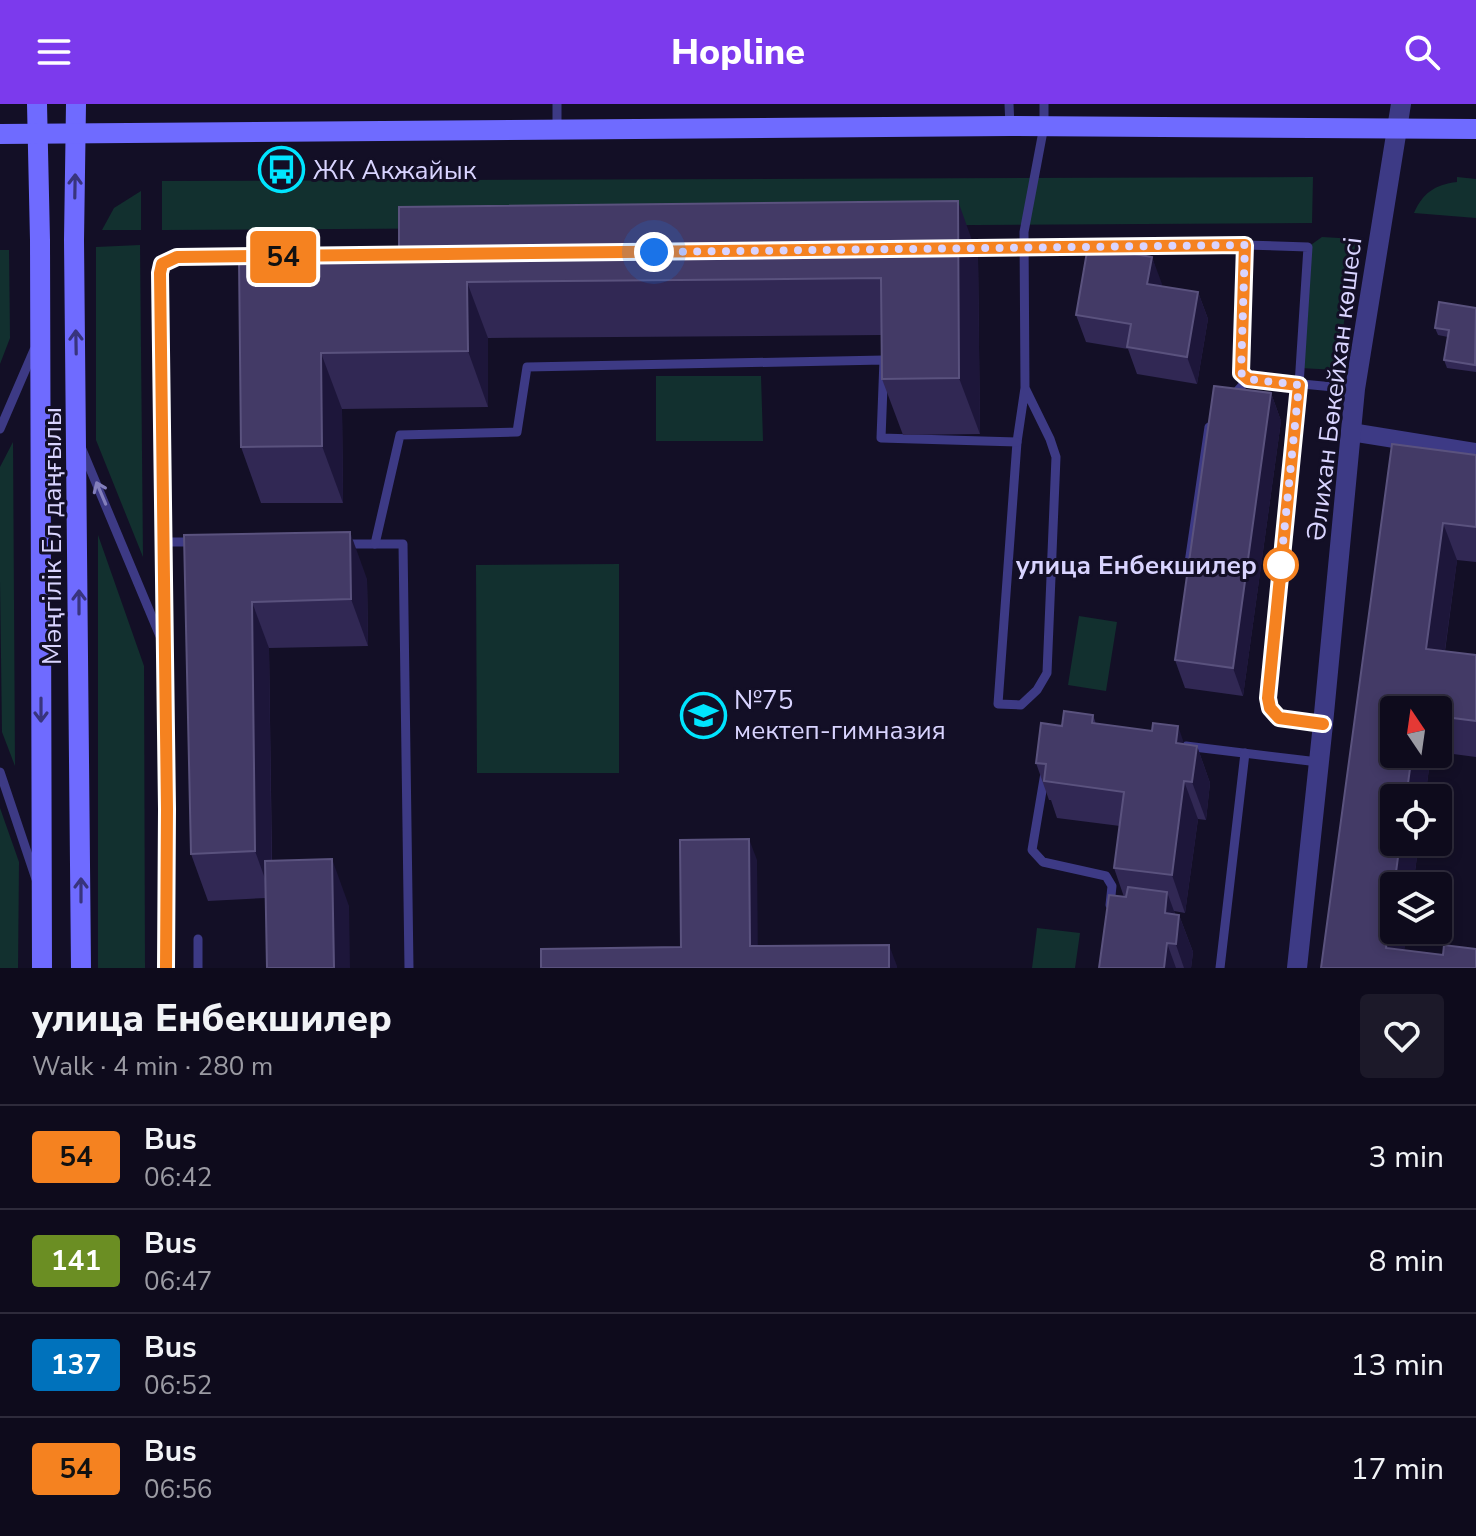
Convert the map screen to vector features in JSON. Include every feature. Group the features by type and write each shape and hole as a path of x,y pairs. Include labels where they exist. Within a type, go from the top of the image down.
{"main road":[{"name":"Мәңгілік Ел даңғылы","path":"37,104 42,968"},
{"name":"Мәңгілік Ел даңғылы","path":"76,104 74,240 81,968"},
{"path":"0,134 1010,126 1476,129"}],"street":[{"name":"Әлихан Бөкейхан көшесі","path":"1297,968 1355,389 1401,104"},
{"path":"1351,432 1476,452"}],"lane":[{"path":"557,104 557,131"},
{"path":"1009,104 1010,126"},
{"path":"1025,388 1056,457 1047,673 1037,690 1021,705 998,704 1017,442 1025,388 1024,246 1044,126 1044,104"},
{"path":"1245,245 1241,373 1248,379 1355,389"},
{"path":"961,247 1308,247 1299,385 1268,698 1270,708 1279,718 1323,724"},
{"path":"166,968 162,264 177,257 423,255"},
{"path":"0,429 40,336"},
{"path":"375,544 400,435 517,432 527,367 884,360 881,438 1017,442"},
{"path":"1220,409 1248,379"},
{"path":"1187,578 1205,441 1211,420"},
{"path":"78,438 163,643"},
{"path":"162,542 208,542"},
{"path":"329,544 403,544 409,968"},
{"path":"1169,744 1319,762"},
{"path":"1220,968 1245,753"},
{"path":"1046,765 1032,850 1043,862 1106,876 1112,886 1109,914"},
{"path":"0,772 42,899"},
{"path":"198,939 198,968"}],"green space":[{"path":"1313,177 1312,223 162,230 162,181"},
{"path":"1457,177 1476,179 1476,218 1414,213 1430,191 1457,182"},
{"path":"141,191 141,230 102,230 114,208"},
{"path":"1322,237 1356,239 1337,370 1300,368 1308,247"},
{"path":"140,245 143,557 96,440 96,247"},
{"path":"0,250 9,250 10,338 0,364"},
{"path":"656,376 761,376 763,441 656,441"},
{"path":"13,442 15,766 2,732 0,580 0,467"},
{"path":"98,535 144,666 145,968 98,968"},
{"path":"619,564 619,773 477,773 476,565"},
{"path":"1079,616 1117,622 1106,691 1068,685"},
{"path":"0,808 19,862 18,968 0,968"},
{"path":"1037,928 1080,933 1075,968 1032,968"}],"building":[{"path":"958,201 959,378 882,379 881,278 467,282 468,351 321,353 322,446 241,447 239,258 399,257 399,207"},
{"path":"1088,246 1152,257 1147,284 1198,292 1187,357 1127,347 1131,324 1076,315"},
{"path":"1439,302 1476,308 1475,365 1444,360 1449,330 1435,328"},
{"path":"1214,386 1271,393 1233,668 1175,660"},
{"path":"1392,444 1476,455 1476,527 1443,523 1426,649 1476,655 1476,721 1452,718 1452,696 1380,696 1380,768 1410,768 1408,784 1380,784 1380,856 1398,856 1396,872 1380,872 1380,944 1387,944 1386,948 1443,955 1444,945 1476,949 1476,968 1321,968"},
{"path":"350,532 351,599 252,602 255,851 191,854 184,535"},
{"path":"1064,711 1093,715 1092,723 1152,731 1153,723 1178,726 1176,743 1197,746 1192,782 1184,781 1172,875 1114,868 1124,792 1044,781 1046,764 1036,763 1041,723 1062,726"},
{"path":"749,839 750,946 889,945 889,968 541,968 541,949 681,947 680,840"},
{"path":"332,859 334,968 267,968 265,861"},
{"path":"1128,887 1167,892 1165,913 1179,915 1176,944 1167,943 1164,968 1099,968 1109,895 1126,897"}],"bus line":[{"name":"54","path":"166,968 160,273 162,264 177,257 1245,245 1241,373 1248,379 1299,385 1268,698 1270,708 1279,718 1323,724"}],"place":[{"name":"ЖК Акжайык","path":"282,170"},
{"name":"улица Енбекшилер","path":"1281,565"},
{"name":"№75 мектеп-гимназия","path":"703,715"}],"route":[{"path":"654,252 1245,245 1241,373 1248,379 1299,385 1280,573 1281,565"}]}
